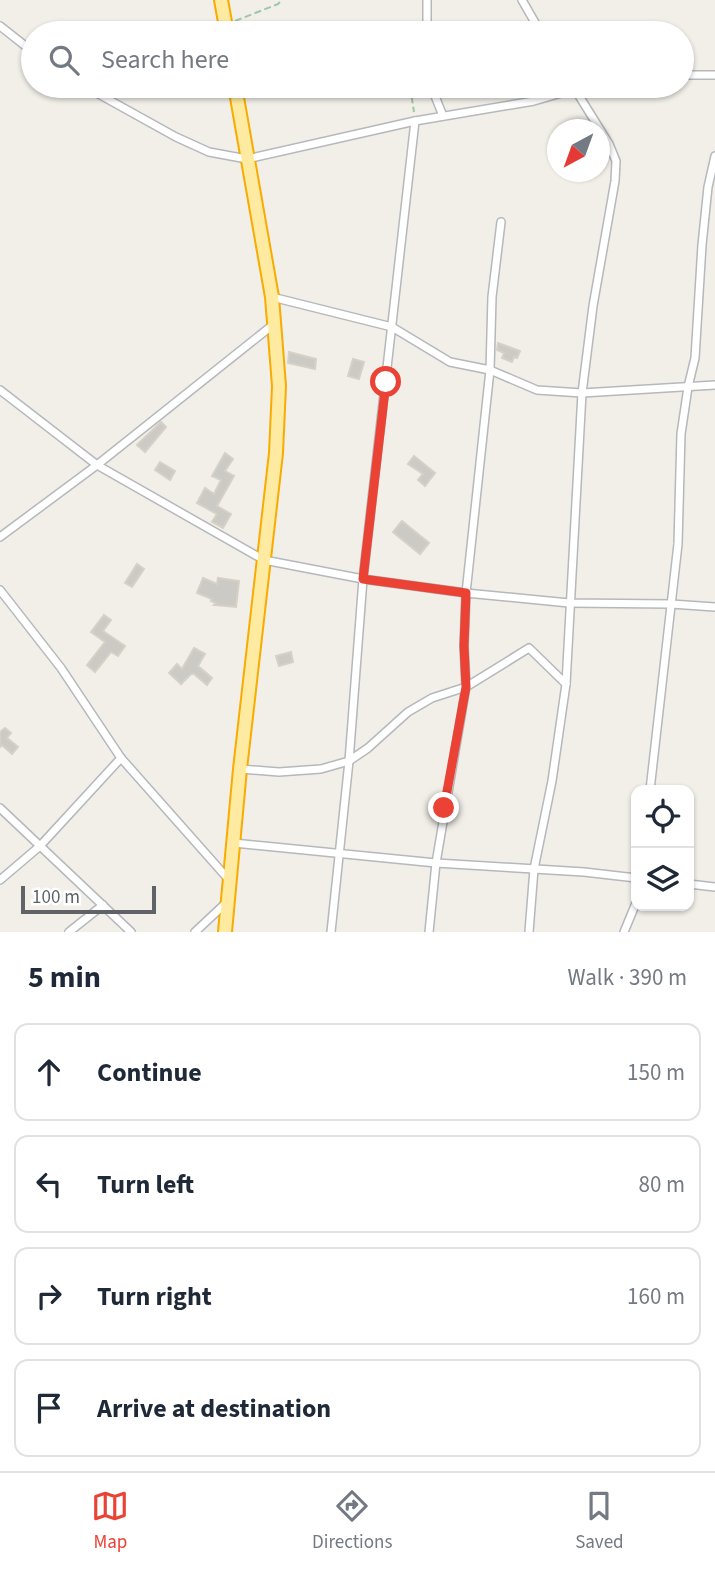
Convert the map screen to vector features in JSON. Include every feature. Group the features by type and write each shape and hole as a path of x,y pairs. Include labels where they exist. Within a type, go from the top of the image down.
{"highway":[{"path":"221,0 225,21"},
{"path":"225,932 240,769 276,453 279,386 272,297 238,98"}],"street":[{"path":"427,0 428,21"},
{"path":"522,0 534,21"},
{"path":"0,26 21,43"},
{"path":"694,75 715,75"},
{"path":"106,98 209,152 247,159 415,121 543,98"},
{"path":"436,98 443,116"},
{"path":"529,932 534,869 552,781 566,684 582,393 593,306 615,181 615,161 609,144 581,98"},
{"path":"331,932 349,761 363,579 415,121"},
{"path":"651,785 678,544 681,434 695,358 702,245 708,187 715,156"},
{"path":"429,932 436,863 466,687 466,593 501,222"},
{"path":"272,297 392,327 450,362 489,370 537,390 582,393 715,385"},
{"path":"0,537 97,465 275,324"},
{"path":"0,390 97,465 264,560 363,579 466,593 569,603 715,607"},
{"path":"0,590 61,668 121,758 231,881"},
{"path":"240,769 278,772 321,769 349,761 368,748 408,712 432,698 466,687 530,648 566,684"},
{"path":"0,880 40,846 121,758"},
{"path":"0,808 131,932"},
{"path":"234,842 436,863 631,878"},
{"path":"694,885 715,887"},
{"path":"195,932 228,902"},
{"path":"69,932 103,905"},
{"path":"624,932 633,911"}],"path":[{"path":"243,21 282,0"},
{"path":"412,98 415,121"}],"building":[{"path":"498,343 520,351 517,358 514,357 512,362 502,358 504,353 497,350"},
{"path":"289,352 316,359 315,369 288,363"},
{"path":"353,359 364,362 359,379 348,376"},
{"path":"161,422 166,427 145,452 137,445"},
{"path":"225,453 233,459 225,471 234,476 217,506 231,514 223,528 212,522 217,514 197,503 205,488 214,494 221,480 212,476"},
{"path":"414,456 435,473 425,486 418,480 423,474 408,464"},
{"path":"160,462 175,471 170,480 155,470"},
{"path":"402,521 429,543 420,554 393,532"},
{"path":"137,564 144,569 132,587 125,583"},
{"path":"203,578 217,584 218,578 239,581 236,607 214,605 216,603 211,601 212,599 197,593"},
{"path":"104,615 111,620 103,631 125,646 118,656 111,652 95,672 87,665 105,642 91,632"},
{"path":"194,648 205,654 198,666 212,678 207,685 194,674 181,684 169,673 177,664 182,669"},
{"path":"291,652 293,662 279,666 276,656"},
{"path":"5,728 11,733 7,738 18,747 12,754 2,745 0,747 0,732"}],"route":[{"path":"386,382 363,579 466,593 466,687 444,808"}]}
